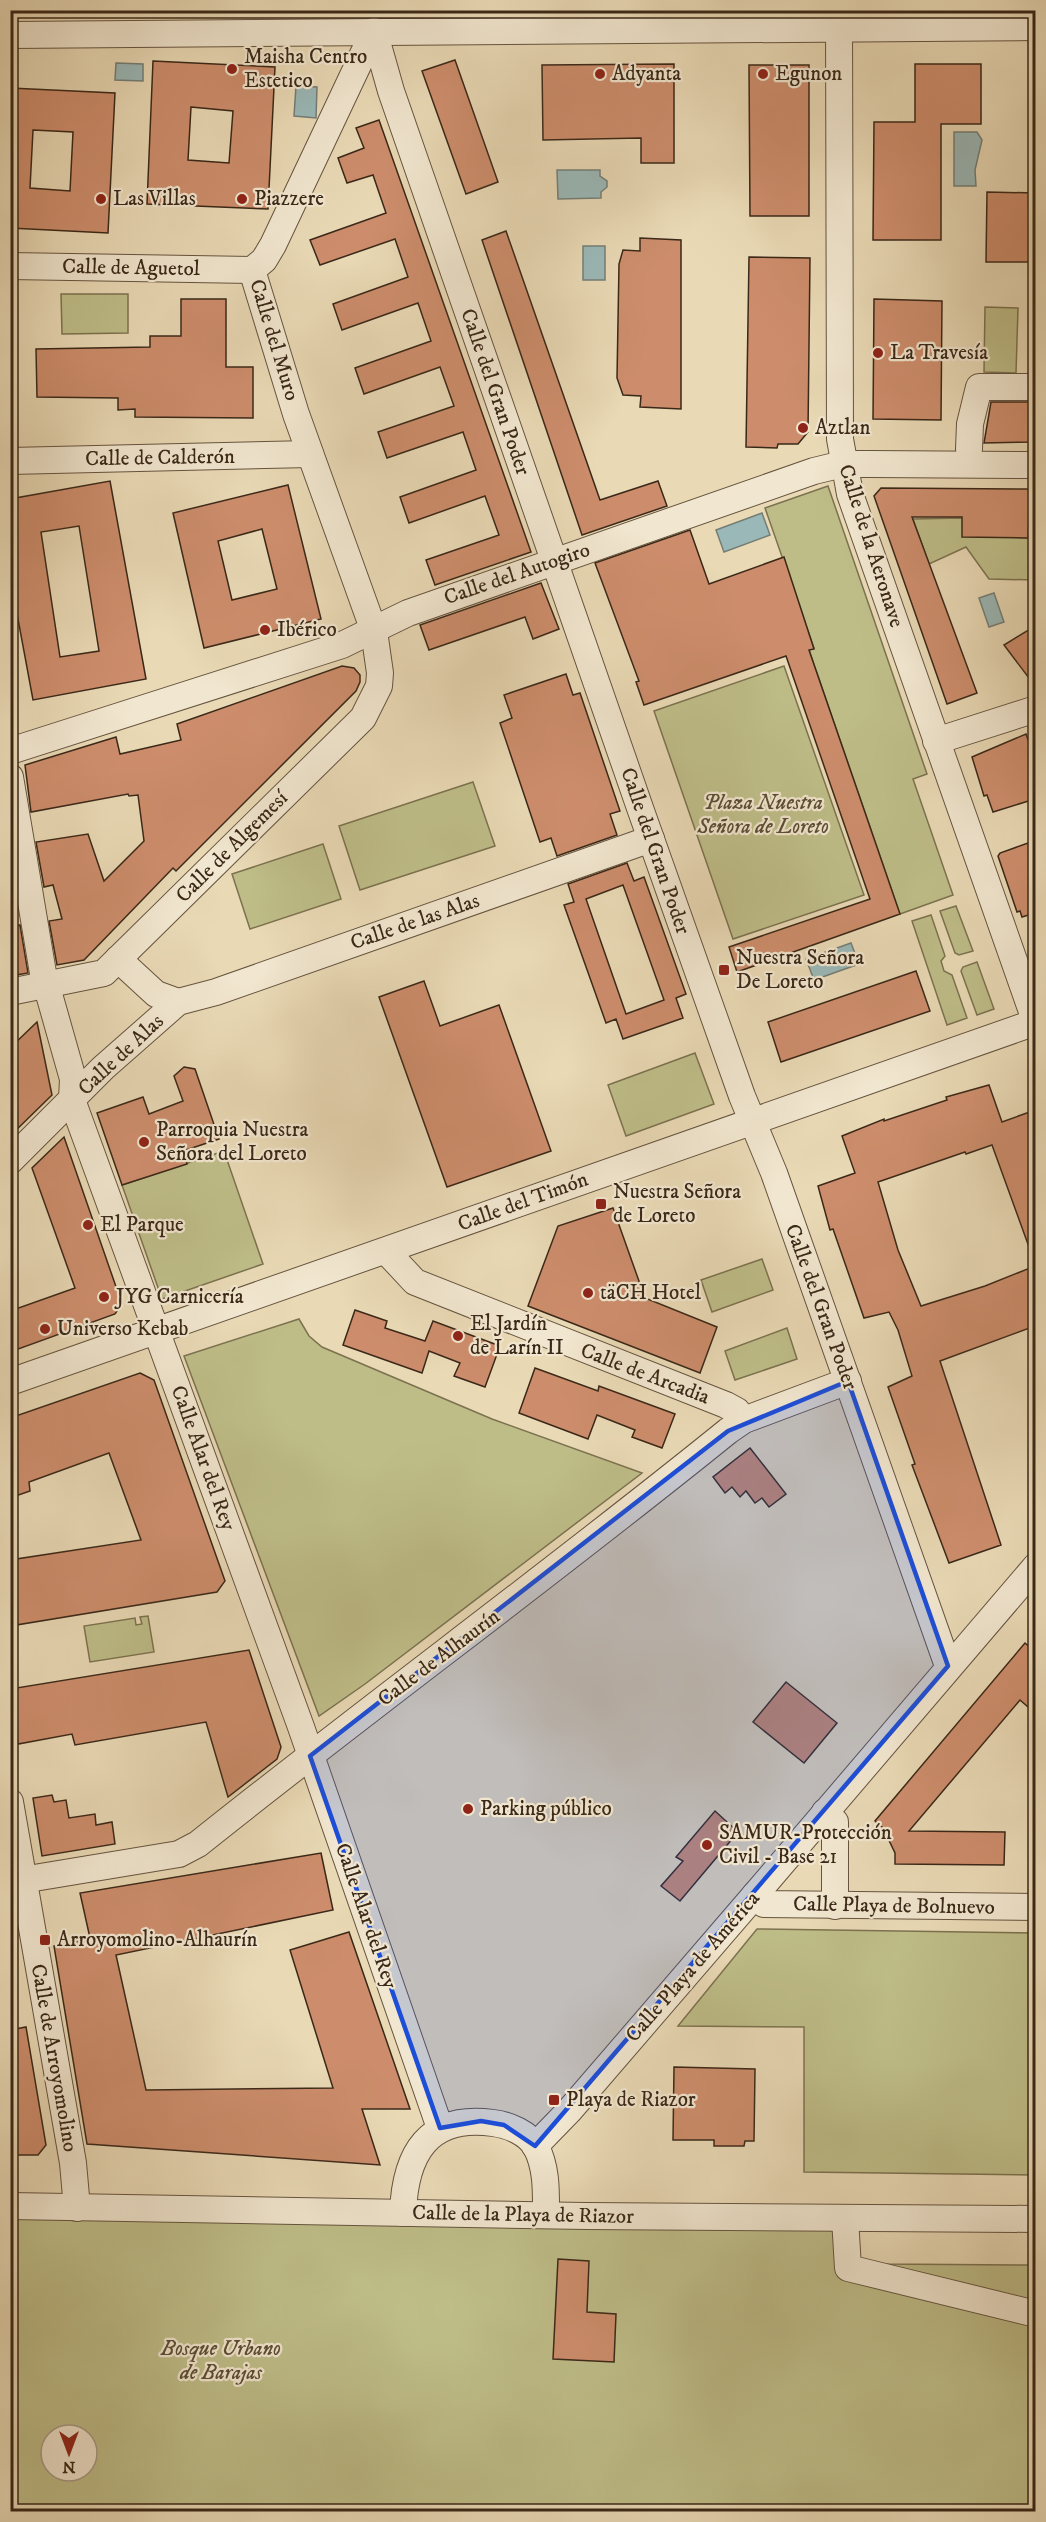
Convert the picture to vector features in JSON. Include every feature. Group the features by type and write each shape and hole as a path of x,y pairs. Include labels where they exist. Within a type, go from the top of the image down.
{"street":[{"path":"10,35 388,24 839,19 1035,27"},
{"name":"Calle de la Aeronave","path":"839,19 840,439 843,464 850,494 1035,1022"},
{"name":"Calle del Muro","path":"374,631 310,454 252,270 264,260 273,245 388,24"},
{"name":"Calle del Gran Poder","path":"388,24 391,91 651,839 752,1122 774,1173 948,1666"},
{"name":"Calle de Aguetol","path":"10,266 252,270"},
{"path":"969,449 970,424 979,387 1035,387"},
{"name":"Calle de Calderón","path":"10,461 310,454"},
{"name":"Calle del Autogiro","path":"10,751 330,649 374,631 408,613 762,488 843,464 1035,465"},
{"name":"Calle de Algemesí","path":"10,992 104,974 363,718 379,687 380,673 374,631"},
{"path":"936,741 1035,708"},
{"name":"Calle Alar del Rey","path":"10,777 47,986 73,1079 72,1100 310,1756 440,2128"},
{"name":"Calle de las Alas","path":"178,1002 227,988 651,839"},
{"name":"Calle de Alas","path":"10,1161 103,1068 178,1002 156,994 118,959"},
{"name":"Calle del Timón","path":"10,1382 1035,1022"},
{"name":"Calle de Arcadia","path":"386,1251 415,1282 726,1405 737,1411 744,1420"},
{"name":"Calle de Alhaurín","path":"18,1881 179,1854 188,1850 470,1635 744,1420 848,1381"},
{"name":"Calle Playa de América","path":"535,2146 569,2111 755,1895 948,1666 1031,1581"},
{"name":"Calle de Arroyomolino","path":"10,1802 18,1881 73,2163 76,2208"},
{"path":"825,1812 835,1822 835,1906"},
{"name":"Calle Playa de Bolnuevo","path":"755,1895 764,1904 1035,1907"},
{"path":"403,2213 404,2189 409,2168 419,2149 440,2128 470,2122 504,2125 521,2133 535,2146 543,2166 546,2215"},
{"name":"Calle de la Playa de Riazor","path":"10,2206 546,2215 1035,2219"},
{"path":"845,2217 848,2268 1035,2314"}],"highlighted area":[{"path":"848,1381 948,1666 535,2146 504,2125 481,2121 440,2128 310,1756 728,1431"}],"green space":[{"path":"61,294 128,294 128,333 62,334"},
{"path":"985,307 1018,308 1016,373 984,372"},
{"path":"828,486 927,774 913,779 953,895 900,914 809,650 814,648 765,508"},
{"path":"1029,516 1035,516 1035,580 989,579 966,547 929,564 913,519 962,518 1005,537 1028,538"},
{"name":"Plaza Nuestra Señora de Loreto","path":"784,666 864,895 733,939 654,711"},
{"path":"473,782 495,846 360,890 339,826"},
{"path":"323,844 341,899 250,929 232,874"},
{"path":"956,906 973,951 959,955 955,953 940,911"},
{"path":"931,915 945,956 941,961 944,971 952,975 967,1018 947,1025 912,921"},
{"path":"977,962 994,1009 977,1015 961,971 963,967"},
{"path":"695,1053 714,1104 626,1136 608,1085"},
{"path":"224,1151 263,1264 162,1299 122,1185"},
{"path":"762,1259 773,1290 712,1312 701,1280"},
{"path":"299,1319 309,1336 322,1347 492,1419 642,1473 365,1684 319,1716 184,1356"},
{"path":"787,1328 797,1359 735,1380 725,1351"},
{"path":"148,1616 154,1652 90,1662 84,1626 135,1618 136,1625 142,1624 140,1617"},
{"path":"757,1929 1035,1933 1036,2030 1032,2030 1033,2175 804,2172 804,2027 678,2026"},
{"name":"Bosque Urbano de Barajas","path":"11,2206 845,2218 846,2260 882,2264 1035,2265 1035,2511 11,2512"}],"water":[{"path":"116,63 143,64 143,81 115,80"},
{"path":"296,86 317,87 316,118 294,116"},
{"path":"954,132 977,132 982,140 975,170 976,186 954,186"},
{"path":"557,170 600,170 600,176 607,181 607,187 601,192 601,198 558,199"},
{"path":"583,246 605,246 605,280 583,280"},
{"path":"762,513 770,535 724,552 716,530"},
{"path":"994,593 1004,622 989,627 979,598"},
{"path":"851,943 859,964 814,980 806,959"}],"building":[{"path":"455,60 498,182 466,194 422,71"},
{"path":"153,61 275,67 268,209 147,204","holes":["191,107 233,111 229,163 188,160"]},
{"path":"674,64 674,163 641,163 641,138 543,140 542,65"},
{"path":"915,64 981,64 981,124 941,124 941,240 873,240 874,122 915,122"},
{"path":"749,65 809,65 809,216 750,216"},
{"path":"10,88 115,93 108,233 10,228","holes":["33,130 73,132 70,191 30,188"]},
{"path":"379,120 531,552 435,585 426,560 499,535 485,496 409,523 400,497 476,470 463,432 387,458 378,432 454,406 440,367 364,394 355,368 431,341 418,303 342,330 333,304 408,277 395,239 320,265 310,240 386,213 373,175 347,183 338,158 364,148 356,128"},
{"path":"987,192 1035,193 1035,262 986,262"},
{"path":"506,231 600,500 658,481 667,506 582,535 482,240"},
{"path":"640,238 681,240 681,409 640,407 641,396 623,395 617,378 619,264 623,250 640,251"},
{"path":"749,257 810,258 808,432 798,444 778,444 777,448 746,447"},
{"path":"181,299 226,299 226,367 253,367 253,418 135,417 135,409 118,410 118,398 37,397 36,349 150,347 150,336 181,336"},
{"path":"874,299 942,301 941,420 873,419"},
{"path":"991,402 1035,402 1035,442 984,443"},
{"path":"110,481 146,679 33,700 10,576 10,499","holes":["79,526 99,651 60,657 41,532"]},
{"path":"288,485 321,619 204,648 173,513","holes":["262,529 277,589 232,600 218,541"]},
{"path":"881,488 1035,489 1035,516 1029,516 1028,538 962,537 962,517 912,517 977,693 947,704 874,496"},
{"path":"690,530 709,584 784,557 814,649 809,650 900,914 737,972 729,947 870,899 786,656 644,705 636,682 639,681 595,563"},
{"path":"541,583 559,629 533,639 525,617 429,650 420,625"},
{"path":"1035,626 1035,686 1004,645"},
{"path":"342,666 354,668 360,675 356,691 176,871 173,868 84,960 57,965 49,921 62,919 53,885 44,887 36,842 88,834 104,881 144,841 138,795 129,796 128,794 31,812 25,765 116,737 120,754 181,740 177,724"},
{"path":"566,674 573,695 580,693 620,811 610,814 617,835 557,856 551,838 540,842 500,723 512,718 504,695"},
{"path":"1026,734 1028,740 1035,737 1035,799 993,812 987,795 984,796 972,757"},
{"path":"1031,842 1035,843 1035,913 1022,917 1020,911 1017,912 998,856 1000,853"},
{"path":"627,863 634,881 644,877 686,994 676,998 683,1018 623,1039 616,1019 606,1023 564,905 574,902 568,884","holes":["623,885 664,1000 626,1014 586,899"]},
{"path":"20,925 28,973 10,976 10,927"},
{"path":"916,971 930,1011 781,1062 768,1022"},
{"path":"424,981 440,1026 499,1005 551,1151 447,1187 379,997"},
{"path":"37,1022 52,1095 10,1136 10,1082 16,1077 10,1048"},
{"name":"Parroquia Nuestra Señora del Loreto","path":"184,1067 195,1069 219,1139 183,1151 187,1164 122,1185 97,1113 143,1097 149,1114 183,1101 174,1076"},
{"path":"989,1085 1002,1122 1035,1110 1035,1258 1033,1258 992,1145 878,1182 898,1250 921,1306 985,1286 1035,1266 1035,1326 940,1361 1001,1545 949,1563 912,1465 915,1464 888,1387 912,1376 898,1330 889,1312 864,1318 833,1229 830,1230 818,1186 855,1173 842,1136 884,1119 884,1121 947,1100 946,1097"},
{"path":"64,1137 122,1304 115,1314 10,1352 10,1311 75,1288 32,1168"},
{"name":"täCH Hotel","path":"613,1208 645,1298 717,1327 700,1373 528,1306 558,1226"},
{"path":"355,1310 387,1321 385,1328 425,1341 433,1321 500,1346 485,1387 454,1376 460,1363 429,1351 422,1373 343,1345"},
{"path":"535,1368 598,1391 599,1386 675,1414 662,1448 632,1437 635,1430 597,1415 588,1439 519,1413"},
{"path":"140,1373 154,1380 225,1581 217,1592 10,1626 10,1560 141,1540 109,1453 29,1482 30,1491 10,1498 10,1418"},
{"path":"750,1448 786,1494 769,1507 762,1498 755,1503 746,1491 740,1497 732,1487 725,1493 713,1477"},
{"path":"1025,1643 1035,1652 1035,1713 1020,1700 909,1831 1005,1832 1004,1865 895,1864 895,1853 883,1828 875,1821"},
{"path":"249,1650 281,1747 277,1759 228,1797 206,1722 75,1745 72,1734 18,1744 10,1689"},
{"path":"786,1682 837,1723 804,1763 753,1722"},
{"path":"52,1795 54,1802 66,1800 69,1818 95,1814 96,1825 112,1822 115,1844 42,1856 33,1798"},
{"name":"SAMUR-Protección Civil - Base 21","path":"715,1811 738,1832 680,1901 661,1886 683,1861 676,1857"},
{"path":"321,1853 333,1910 116,1955 146,2090 333,2088 290,1950 349,1932 410,2109 362,2109 380,2165 87,2144 54,1946 90,1938 80,1893"},
{"path":"26,2027 46,2145 38,2155 10,2155 10,2030"},
{"path":"674,2067 755,2069 754,2141 745,2141 744,2146 714,2146 714,2140 673,2140"},
{"path":"558,2259 589,2261 587,2312 616,2314 614,2362 553,2359"}],"place":[{"name":"Maisha Centro Estetico","path":"232,69"},
{"name":"Adyanta","path":"600,74"},
{"name":"Egunon","path":"763,74"},
{"name":"Las Villas","path":"101,199"},
{"name":"Piazzere","path":"242,199"},
{"name":"La Travesía","path":"878,353"},
{"name":"Aztlan","path":"803,428"},
{"name":"Ibérico","path":"265,630"},
{"name":"Nuestra Señora De Loreto","path":"724,970"},
{"name":"Parroquia Nuestra Señora del Loreto","path":"144,1142"},
{"name":"Nuestra Señora de Loreto","path":"601,1204"},
{"name":"El Parque","path":"88,1225"},
{"name":"täCH Hotel","path":"588,1293"},
{"name":"JYG Carnicería","path":"104,1297"},
{"name":"Universo Kebab","path":"45,1329"},
{"name":"El Jardín de Larín II","path":"458,1336"},
{"name":"Parking público","path":"468,1809"},
{"name":"SAMUR-Protección Civil - Base 21","path":"707,1845"},
{"name":"Arroyomolino-Alhaurín","path":"45,1940"},
{"name":"Playa de Riazor","path":"554,2100"}]}
